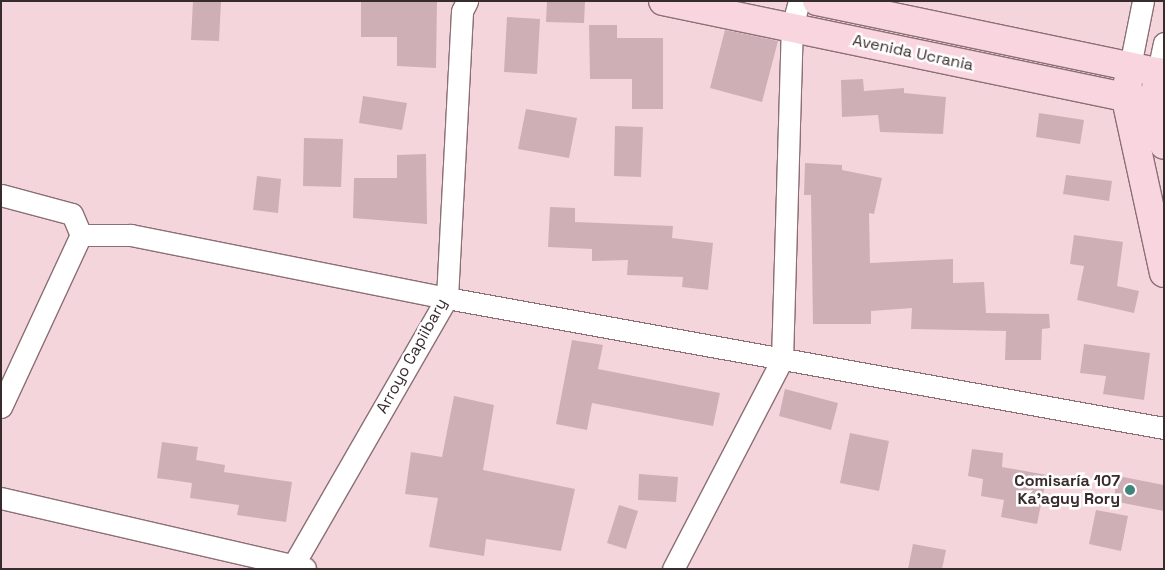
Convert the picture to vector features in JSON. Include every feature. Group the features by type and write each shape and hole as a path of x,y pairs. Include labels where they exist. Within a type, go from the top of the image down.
{"main road":[{"name":"Avenida Ucrania","path":"663,1 1126,99 1159,103"},
{"name":"Avenida Ucrania","path":"817,1 1161,74"},
{"path":"1130,66 1126,99 1164,273"},
{"path":"1161,74 1159,103 1164,145"}],"street":[{"name":"Arroyo Capiibary","path":"298,568 447,298 462,11 467,1"},
{"path":"673,569 782,360 792,27 799,1"},
{"path":"1130,66 1143,1"},
{"path":"1161,74 1164,43"},
{"path":"1,195 72,214 81,235 1,406"},
{"path":"81,235 131,235 447,298 1164,428"},
{"path":"1,498 298,568"}],"building":[{"path":"193,1 221,1 219,41 191,40"},
{"path":"361,1 437,1 436,68 397,66 397,37 361,37"},
{"path":"547,1 585,1 584,23 546,22"},
{"path":"507,17 540,19 537,74 504,72"},
{"path":"589,25 617,25 617,38 663,38 663,109 632,109 632,79 590,79"},
{"path":"725,30 778,41 762,102 710,88"},
{"path":"863,79 864,91 904,88 904,93 946,97 943,134 880,132 878,115 842,117 841,80"},
{"path":"363,96 407,103 402,130 359,123"},
{"path":"526,109 577,118 569,158 518,149"},
{"path":"1039,113 1084,120 1080,144 1036,137"},
{"path":"615,126 643,127 641,177 614,176"},
{"path":"304,138 343,139 341,187 303,186"},
{"path":"426,154 427,224 353,218 354,178 397,178 397,155"},
{"path":"805,163 842,165 842,170 882,178 874,214 869,213 870,263 953,259 953,283 984,282 986,313 1049,314 1050,328 1042,329 1041,360 1005,360 1006,331 911,329 912,308 871,311 871,324 813,324 811,195 804,195"},
{"path":"1066,175 1112,181 1109,201 1063,194"},
{"path":"257,176 281,179 278,213 253,210"},
{"path":"550,207 575,208 575,222 673,226 672,238 713,243 708,290 682,287 683,277 627,275 628,260 592,261 592,249 548,247"},
{"path":"1074,235 1123,242 1117,286 1139,291 1134,313 1077,300 1084,266 1070,264"},
{"path":"572,340 603,345 598,369 720,393 713,426 592,403 587,430 556,424"},
{"path":"1084,344 1150,353 1144,400 1103,394 1106,376 1080,373"},
{"path":"785,389 838,403 831,430 779,416"},
{"path":"454,396 494,405 483,470 575,489 561,551 486,539 484,556 429,547 438,498 405,494 411,452 442,457"},
{"path":"850,433 889,441 879,491 840,483"},
{"path":"162,442 198,447 196,460 225,465 224,472 292,482 286,522 237,515 239,505 190,498 192,483 157,478"},
{"path":"972,449 1003,453 1002,467 1047,475 1037,524 1001,517 1004,500 981,496 983,479 968,476"},
{"path":"639,474 678,477 676,502 638,500"},
{"path":"1118,476 1164,485 1164,511 1113,501"},
{"path":"619,505 638,511 626,549 607,543"},
{"path":"1096,510 1128,516 1121,551 1089,544"},
{"path":"913,544 946,550 942,569 908,569"}],"place":[{"name":"Comisaría 107 Ka'aguy Rory","path":"1130,490"}]}
